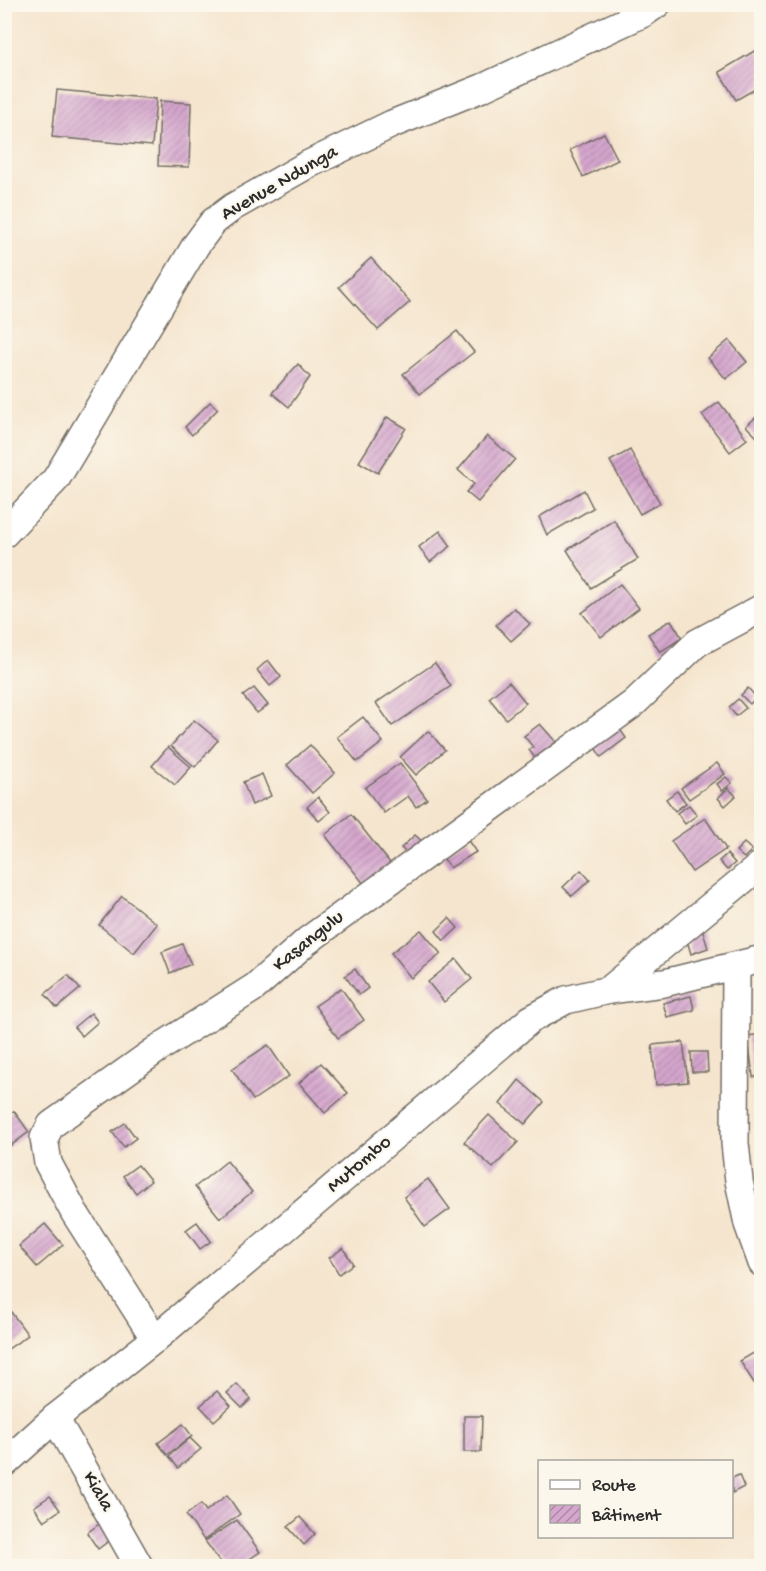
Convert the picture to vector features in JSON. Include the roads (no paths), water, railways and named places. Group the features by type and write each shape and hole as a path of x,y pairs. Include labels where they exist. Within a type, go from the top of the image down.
{"street":[{"name":"Avenue Ndunga","path":"4,534 56,479 190,255 213,222 232,207 318,160 392,124 482,88 644,13 657,4"},
{"name":"Kasangulu","path":"155,1339 74,1212 48,1163 44,1138 51,1125 159,1048 255,987 307,941 633,704 697,643 762,608"},
{"path":"609,990 762,864"},
{"name":"Mutombo","path":"4,1464 55,1418 155,1339 531,1020 566,1000 609,990 663,983 736,967 762,958"},
{"path":"736,967 735,1143 747,1224 762,1263"},
{"name":"Kiala","path":"55,1418 139,1566"}]}
